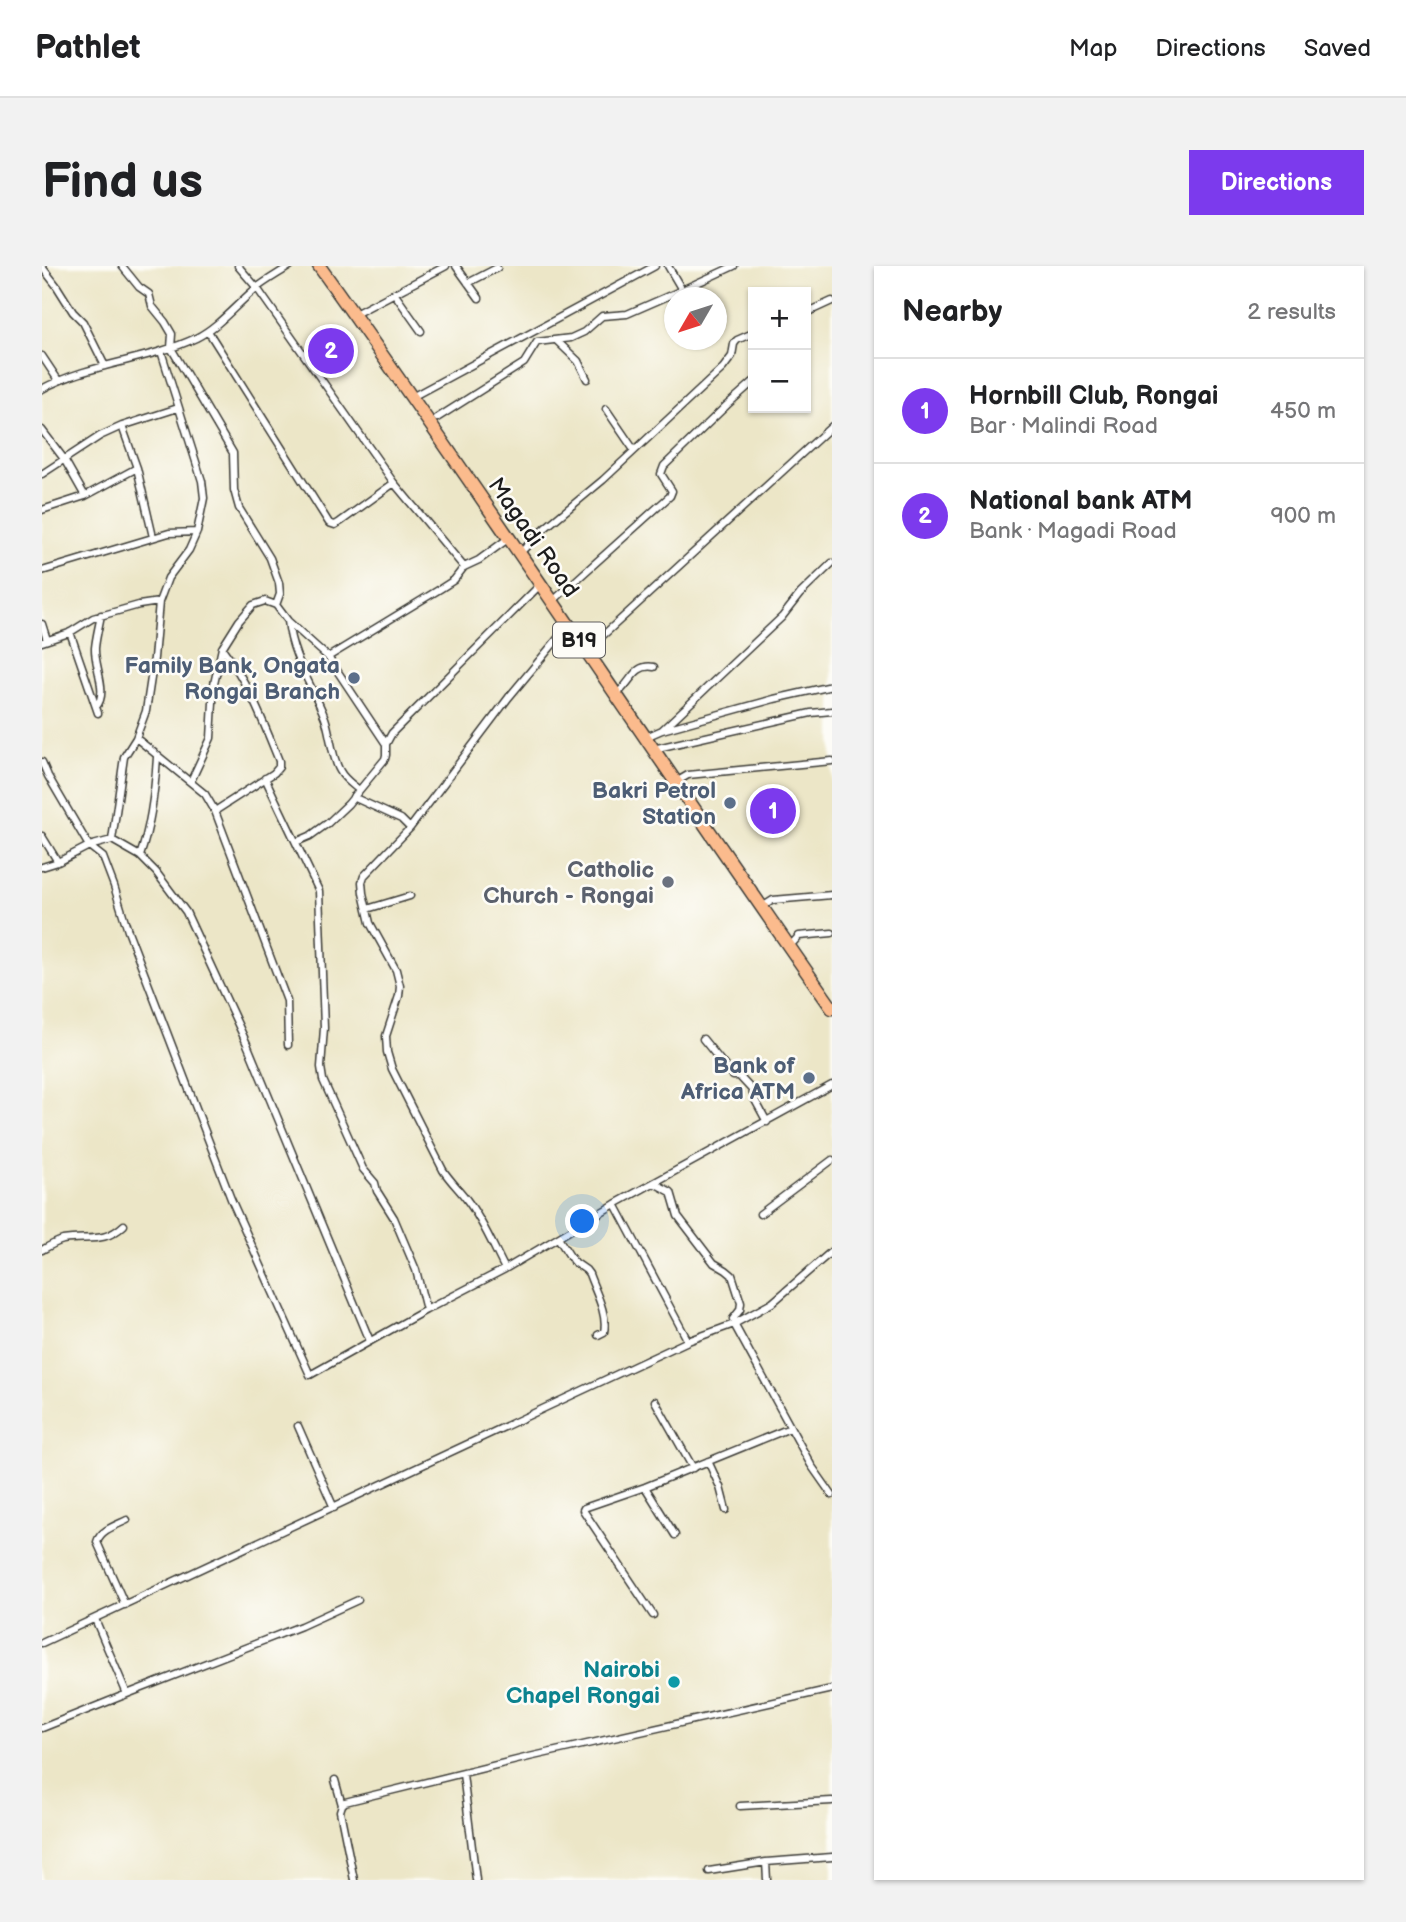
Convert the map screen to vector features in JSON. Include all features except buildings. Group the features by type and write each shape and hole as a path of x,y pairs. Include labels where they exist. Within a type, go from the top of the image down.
{"highway":[{"name":"Magadi Road","path":"318,266 412,397 832,1007"}],"street":[{"path":"122,266 149,294 152,306 172,334 171,348 233,453 234,490 239,509 270,558 279,583 280,594 276,605"},
{"path":"238,266 257,288 394,483 464,568"},
{"path":"42,389 58,380 171,348 208,331 257,288 290,266"},
{"path":"353,315 446,266"},
{"path":"456,266 479,298"},
{"path":"412,397 655,266"},
{"path":"668,266 680,287"},
{"path":"688,287 734,266"},
{"path":"42,267 83,322 105,366"},
{"path":"468,283 497,268"},
{"path":"394,293 421,331"},
{"path":"438,418 524,363 537,342 571,338 584,332 602,316 627,314 664,298"},
{"path":"811,311 832,301"},
{"path":"208,331 330,523 335,525 340,522 394,483"},
{"path":"519,554 723,368 732,356 737,340 748,335"},
{"path":"555,340 578,361 587,379"},
{"path":"112,840 124,757 136,738 146,711 159,602 168,578 189,551 197,532 204,498 202,481 160,351"},
{"path":"42,356 58,380"},
{"path":"553,601 670,496 673,491 661,474 664,466 748,386"},
{"path":"42,474 100,436 178,408"},
{"path":"606,409 634,450"},
{"path":"122,426 138,468 153,537"},
{"path":"586,651 832,426"},
{"path":"43,434 64,459 85,496"},
{"path":"42,510 85,496 138,468"},
{"path":"42,570 169,533 197,532"},
{"path":"328,657 440,589 461,574 464,568 509,538"},
{"path":"650,743 782,617 832,563"},
{"path":"296,842 328,823 353,797 385,759 386,744 392,733 541,584"},
{"path":"191,782 211,738 214,684 222,648 253,605 265,601 276,605 288,621 328,657 386,744"},
{"path":"42,624 45,641 70,632 101,615 159,602"},
{"path":"70,632 97,710 101,701 101,688 95,649 101,615"},
{"path":"288,621 290,640 323,712 339,770 343,777 359,790"},
{"path":"505,1269 478,1217 443,1170 392,1069 386,1036 400,986 396,970 370,923 362,882 410,828 509,697 569,625"},
{"path":"215,811 279,767 279,761 253,699 233,662 222,648"},
{"path":"616,694 625,688 636,671 646,666 654,667"},
{"path":"662,730 832,685"},
{"path":"650,743 832,711"},
{"path":"136,738 205,794 215,811 288,1001 288,1045"},
{"path":"140,856 146,841 157,757"},
{"path":"676,782 688,775 832,761"},
{"path":"42,762 89,846 103,857 128,931 231,1199 310,1375 832,1085"},
{"path":"265,778 319,891 324,1028 321,1067 323,1080 363,1169 375,1183 377,1191 394,1217 416,1270 426,1310"},
{"path":"353,797 401,819 410,828"},
{"path":"42,836 58,862"},
{"path":"42,867 89,846 112,840 140,856 156,872 186,912 247,1044 370,1341"},
{"path":"762,907 773,901 832,895"},
{"path":"367,909 410,896"},
{"path":"789,947 799,936 832,933"},
{"path":"703,1039 733,1076 739,1076 752,1090 766,1122"},
{"path":"760,1214 832,1160"},
{"path":"654,1183 671,1192 678,1216 714,1263 732,1275 741,1303 733,1322"},
{"path":"615,1204 688,1341"},
{"path":"42,1250 60,1241 110,1236 124,1225"},
{"path":"558,1238 573,1261 589,1274 605,1327 604,1332 598,1335"},
{"path":"42,1643 772,1303 832,1251"},
{"path":"733,1322 811,1465 832,1495"},
{"path":"655,1401 693,1468"},
{"path":"298,1426 334,1508"},
{"path":"653,1615 583,1510 585,1506 645,1487 790,1428"},
{"path":"708,1461 720,1487 726,1510"},
{"path":"645,1487 675,1535"},
{"path":"125,1605 97,1538 127,1520"},
{"path":"42,1728 358,1601"},
{"path":"95,1619 127,1694"},
{"path":"342,1805 345,1802 529,1757 832,1689"},
{"path":"463,1774 476,1880"},
{"path":"335,1780 342,1805 340,1811 354,1880"},
{"path":"740,1806 832,1801"},
{"path":"709,1871 766,1862 832,1857"},
{"path":"766,1862 767,1880"}],"place":[{"name":"National bank ATM","path":"331,351"},
{"name":"Family Bank, Ongata Rongai Branch","path":"354,678"},
{"name":"Bakri Petrol Station","path":"730,803"},
{"name":"Hornbill Club, Rongai","path":"773,811"},
{"name":"Catholic Church - Rongai","path":"668,882"},
{"name":"Bank of Africa ATM","path":"809,1078"},
{"name":"Nairobi Chapel Rongai","path":"674,1682"}]}
